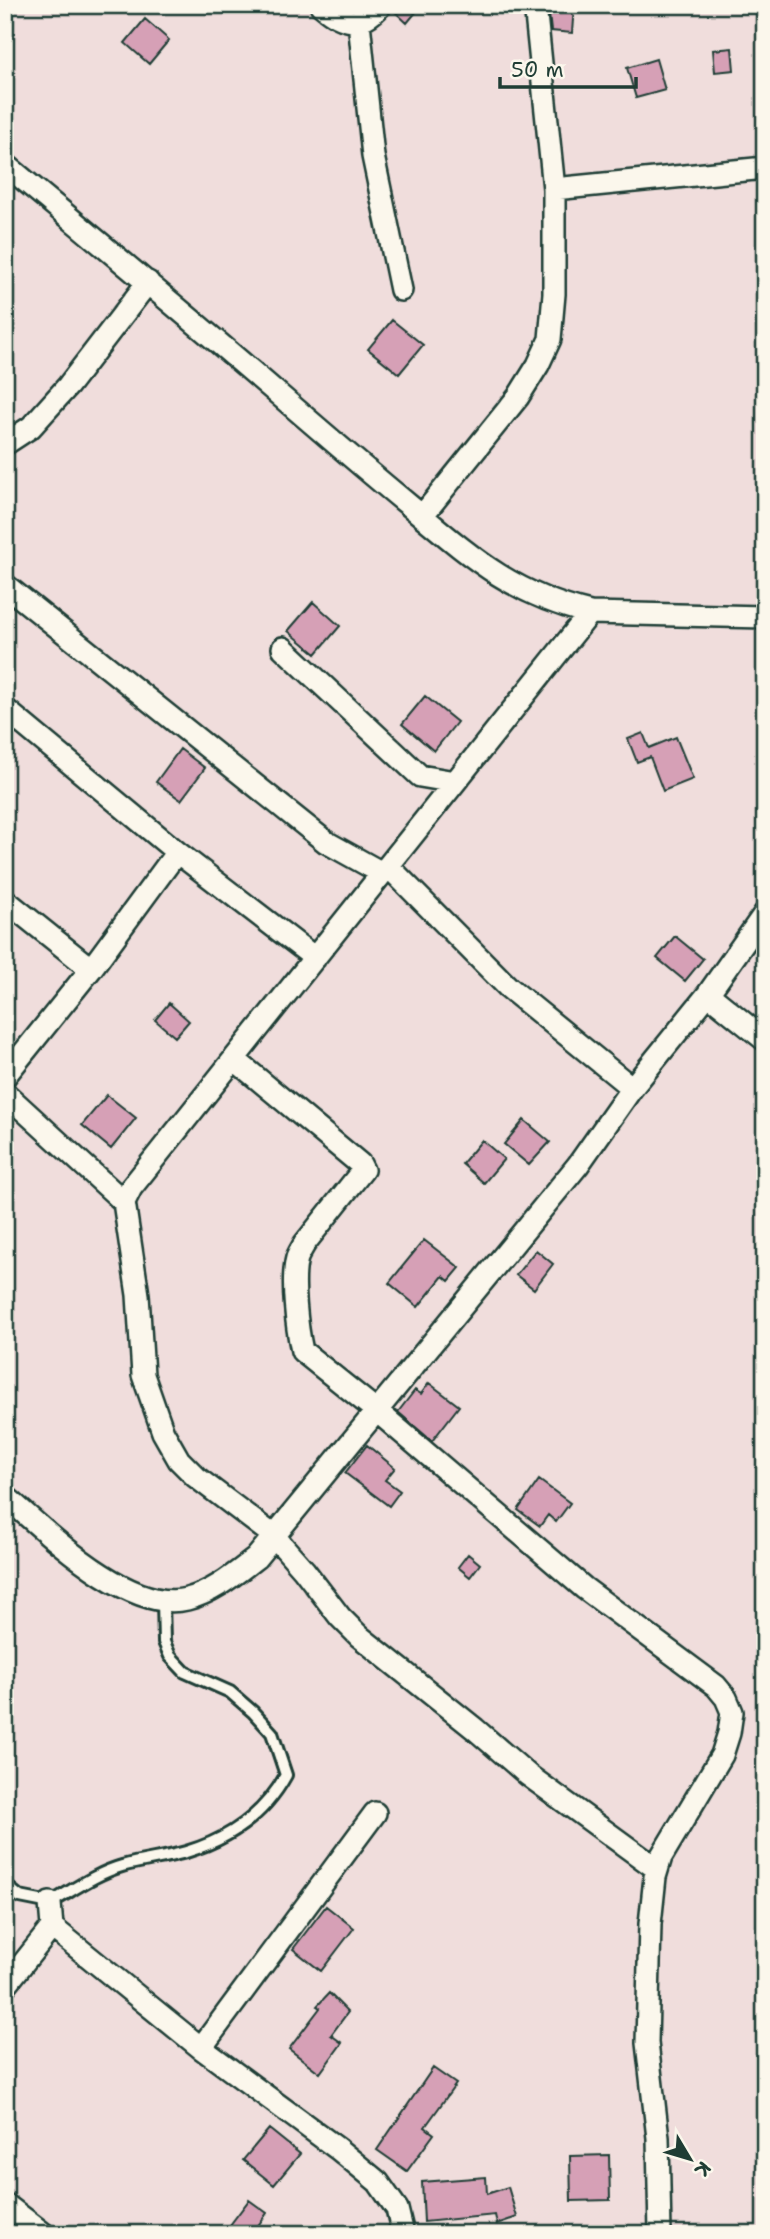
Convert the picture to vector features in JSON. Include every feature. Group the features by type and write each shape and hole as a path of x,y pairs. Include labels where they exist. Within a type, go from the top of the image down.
{"street":[{"path":"321,5 334,16 359,22 371,17 381,5"},
{"path":"422,516 518,397 550,339 554,294 554,189 535,5"},
{"path":"359,22 373,156 401,290"},
{"path":"5,164 422,516 505,580 564,607 590,613 765,617"},
{"path":"554,189 765,168"},
{"path":"5,444 31,427 68,386 148,282"},
{"path":"5,585 326,842 385,869 508,987 632,1088"},
{"path":"590,613 131,1188 124,1202 138,1295 144,1375 163,1432 179,1460 196,1477 274,1536 340,1617 359,1636 528,1775 657,1869"},
{"path":"283,648 420,776 455,782"},
{"path":"5,709 177,852 316,958"},
{"path":"5,1076 91,970 177,852"},
{"path":"5,900 91,970"},
{"path":"5,1496 94,1570 127,1590 163,1601 187,1599 222,1584 256,1558 578,1165 632,1088 708,994 765,913"},
{"path":"708,994 765,1040"},
{"path":"234,1059 360,1164 363,1170 298,1256 294,1276 302,1351 584,1588 716,1686 726,1698 732,1712 722,1755 671,1839 657,1869 650,1924 647,2043 658,2138 660,2234"},
{"path":"5,1093 124,1202"},
{"path":"201,2048 375,1813"},
{"path":"5,1986 52,1927 50,1903"},
{"path":"52,1927 201,2048 338,2149 378,2182 397,2209 403,2234"},
{"path":"5,2204 44,2234"}],"lane":[{"path":"5,1885 20,1897 50,1903 92,1878 121,1866 187,1852 230,1835 256,1816 286,1775 272,1733 253,1712 230,1692 185,1672 170,1656 164,1642 163,1601"}],"building":[{"path":"394,5 422,5 407,23 393,10"},
{"path":"548,5 574,5 572,33 551,31"},
{"path":"145,19 169,40 149,64 125,43"},
{"path":"732,48 734,70 715,72 713,50"},
{"path":"656,59 665,90 636,98 627,68"},
{"path":"392,320 423,345 399,374 368,349"},
{"path":"313,602 340,626 316,654 288,631"},
{"path":"425,696 457,722 434,751 402,724"},
{"path":"643,733 649,748 676,737 693,779 663,791 650,757 637,762 628,739"},
{"path":"180,749 205,768 181,800 156,782"},
{"path":"675,936 703,959 685,981 657,958"},
{"path":"169,1003 189,1021 175,1037 155,1020"},
{"path":"107,1095 136,1118 111,1149 82,1125"},
{"path":"524,1120 550,1142 529,1165 504,1144"},
{"path":"482,1140 504,1159 484,1183 462,1164"},
{"path":"424,1240 460,1268 449,1281 443,1276 418,1307 389,1283"},
{"path":"536,1250 553,1264 534,1289 516,1275"},
{"path":"429,1383 459,1406 432,1441 398,1412 415,1390 421,1394"},
{"path":"367,1445 395,1468 385,1480 400,1491 389,1506 345,1473"},
{"path":"539,1480 570,1503 556,1522 548,1515 540,1526 518,1510"},
{"path":"468,1554 480,1564 470,1577 458,1567"},
{"path":"326,1906 354,1928 321,1971 293,1949"},
{"path":"329,1993 348,2012 331,2035 342,2043 320,2073 289,2049 320,2008 317,2006"},
{"path":"433,2068 456,2084 425,2127 434,2134 407,2171 377,2150"},
{"path":"269,2129 300,2154 274,2185 243,2160"},
{"path":"609,2155 610,2200 571,2201 570,2156"},
{"path":"486,2177 487,2194 508,2187 517,2217 497,2224 495,2215 424,2222 422,2182"},
{"path":"249,2200 267,2213 252,2234 242,2234 230,2225"}]}
